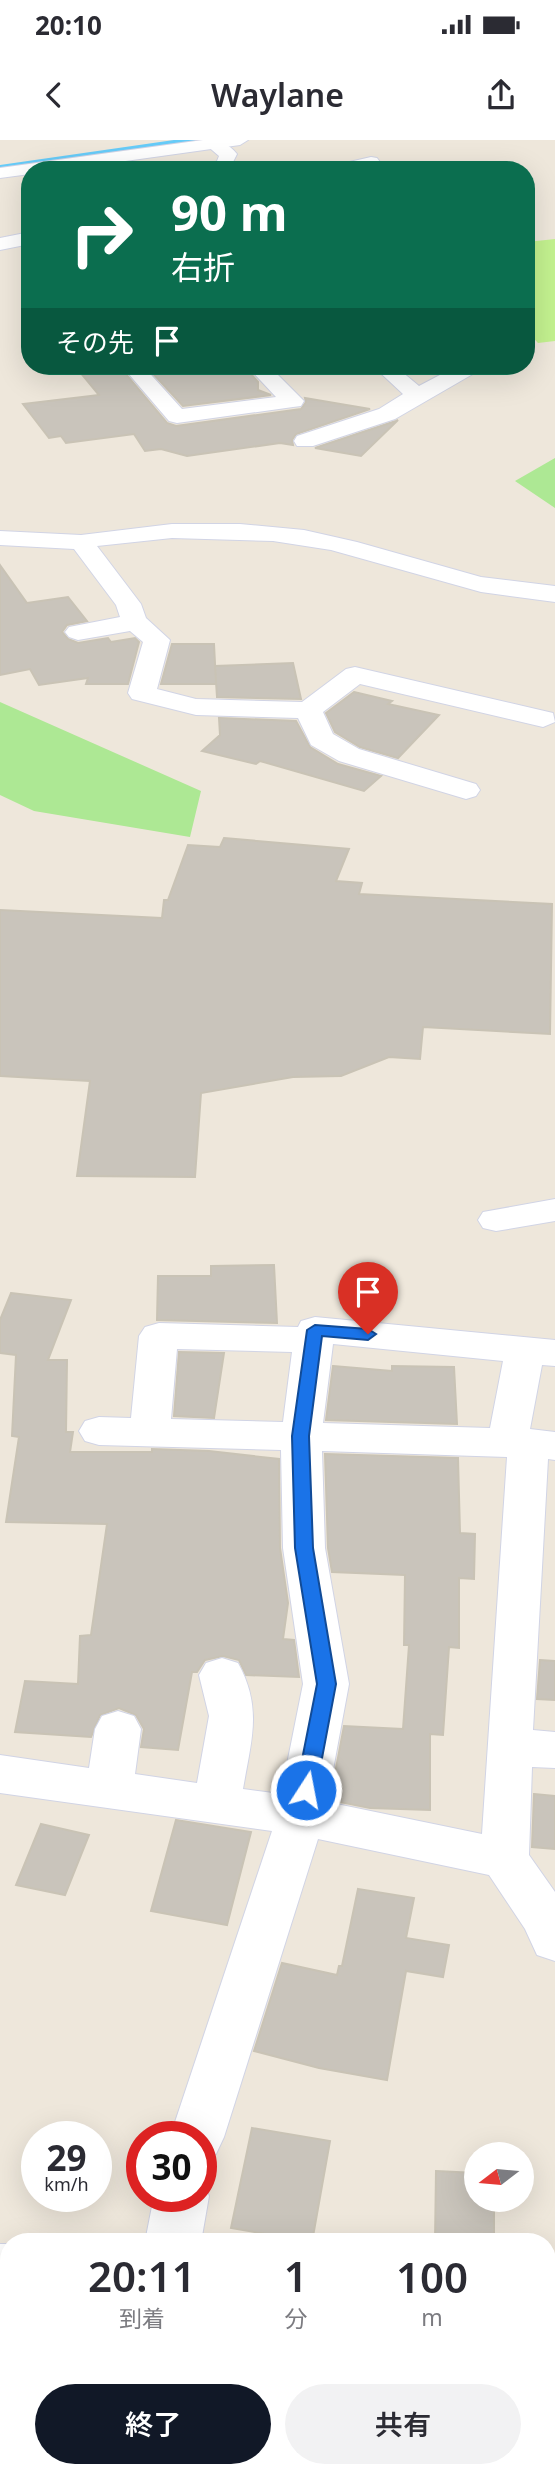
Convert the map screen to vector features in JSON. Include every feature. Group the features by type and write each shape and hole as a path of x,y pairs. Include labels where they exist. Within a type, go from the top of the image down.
{"street":[{"path":"85,161 227,141 228,153 224,161"},
{"path":"0,173 21,170"},
{"path":"140,375 177,416 293,401 266,375"},
{"path":"394,375 417,395"},
{"path":"305,441 387,414 457,375"},
{"path":"0,538 81,542 104,537 230,531 285,536 328,542 470,582 555,594"},
{"path":"81,542 128,604 135,622 157,640 142,693 196,707 308,710 355,675 543,719"},
{"path":"78,632 135,622"},
{"path":"308,710 321,739 349,755 466,790"},
{"path":"496,1220 555,1210"},
{"path":"202,2121 301,1816 326,1684 304,1548 301,1436 315,1330 540,1351 530,1444 509,1747 505,1859 546,1919 555,1940"},
{"path":"150,1432 159,1336 314,1340"},
{"path":"99,1431 530,1444"},
{"path":"217,1804 232,1716 222,1675"},
{"path":"109,1790 118,1729"},
{"path":"509,1747 555,1750"},
{"path":"4,1783 109,1790 301,1816 505,1859"},
{"path":"175,2233 179,2212"}],"green space":[{"path":"555,239 555,341 538,343 535,340 535,241"},
{"path":"555,458 555,508 515,481"},
{"path":"0,702 201,791 190,837 34,811 0,795"}],"building":[{"path":"82,375 127,375 167,423 176,426 301,409 306,402 305,398 370,409 296,434 292,440 293,445 280,443 187,456 161,449 145,451 134,434 66,443 61,436 49,438 23,404 99,395"},
{"path":"154,375 252,375 258,382 258,390 271,395 183,406"},
{"path":"398,420 361,456 315,448 396,421"},
{"path":"0,565 27,603 68,597 87,621 67,625 62,632 68,639 78,643 108,638 111,642 135,638 139,642 128,684 86,684 88,678 39,685 30,669 0,675"},
{"path":"172,644 214,644 216,684 161,684"},
{"path":"293,663 301,699 217,697 215,666"},
{"path":"354,692 392,701 388,704 439,715 398,758 360,747 335,732 326,713"},
{"path":"219,718 296,721 310,747 338,764 381,776 364,791 260,761 256,764 202,751 220,735"},
{"path":"224,838 349,849 336,881 362,883 359,894 552,904 550,1034 423,1027 420,1059 389,1057 341,1076 293,1077 201,1093 195,1177 77,1176 90,1081 0,1076 0,910 162,918 164,900 168,900 188,845 220,847"},
{"path":"274,1265 277,1323 157,1320 158,1276 211,1276 211,1266"},
{"path":"11,1293 71,1300 48,1360 67,1360 66,1432 73,1432 70,1452 152,1452 152,1449 209,1451 279,1459 280,1548 288,1603 283,1639 294,1640 299,1677 246,1675 239,1660 223,1656 205,1660 197,1672 192,1672 178,1750 141,1747 144,1729 136,1715 119,1708 100,1715 91,1737 15,1732 25,1681 78,1684 80,1636 91,1635 107,1524 6,1522 19,1437 12,1436 16,1355 0,1353 0,1320"},
{"path":"179,1352 224,1353 214,1418 174,1416"},
{"path":"333,1366 392,1371 392,1366 454,1367 457,1424 326,1420"},
{"path":"325,1454 458,1458 460,1533 475,1534 474,1579 459,1578 459,1648 449,1647 443,1735 430,1734 430,1810 370,1808 330,1800 344,1726 403,1729 409,1645 404,1645 405,1575 332,1572 328,1548"},
{"path":"540,1660 555,1661 555,1700 537,1699"},
{"path":"534,1794 555,1796 555,1849 532,1847"},
{"path":"176,1820 251,1832 227,1925 151,1911"},
{"path":"41,1824 89,1835 65,1895 16,1885"},
{"path":"358,1889 414,1898 406,1938 449,1945 443,1977 406,1971 387,2080 319,2068 254,2051 282,1963 337,1975 339,1966 342,1966"},
{"path":"252,2128 330,2141 314,2233 260,2233 231,2228"},
{"path":"436,2171 464,2172 464,2212 494,2212 494,2233 435,2233"}],"waterway":[{"path":"49,161 195,140"},
{"path":"0,168 21,165"}],"route":[{"path":"306,1790 326,1684 304,1548 301,1436 315,1330 368,1334"}]}
